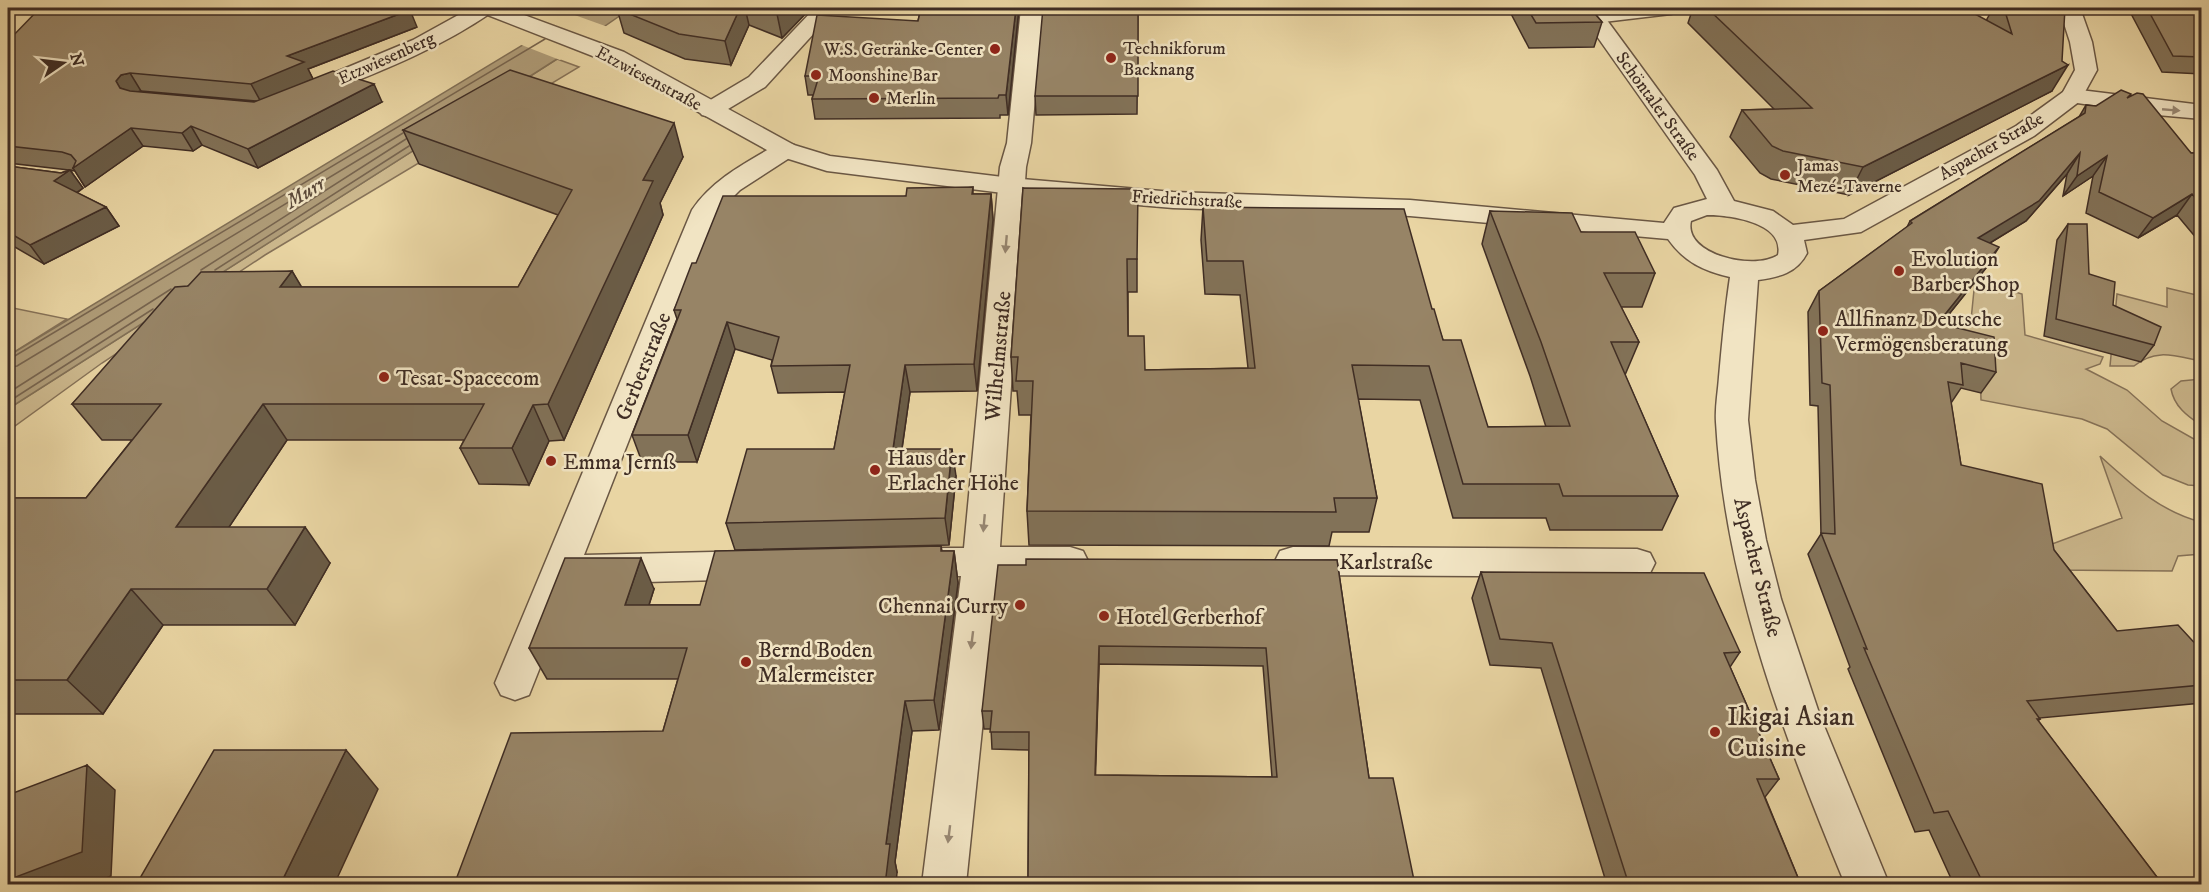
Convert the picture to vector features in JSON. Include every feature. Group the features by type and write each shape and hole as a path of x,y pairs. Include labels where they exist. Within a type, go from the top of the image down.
{"street":[{"path":"710,110 757,82 826,8"},
{"name":"Wilhelmstraße","path":"944,885 981,561 1011,186 1019,143 1032,8"},
{"path":"1591,12 1671,8"},
{"name":"Aspacher Straße","path":"1788,234 1851,226 2025,131 2072,96 2086,70 2081,42 2070,8"},
{"name":"Etzwiesenstraße","path":"491,9 616,57 710,110"},
{"name":"Etzwiesenberg","path":"285,102 414,47 491,9"},
{"name":"Schöntaler Straße","path":"1591,12 1708,175 1724,207"},
{"path":"2072,96 2202,112"},
{"name":"Friedrichstraße","path":"710,110 785,150 828,163 1011,186 1173,200 1410,208 1677,232"},
{"name":"Gerberstraße","path":"514,683 705,210 712,201 745,175 785,150"},
{"path":"1705,207 1724,207 1743,210 1765,218 1788,234 1794,244 1794,254 1788,262 1778,268 1745,272 1717,264 1697,255 1686,246 1677,232 1678,221 1683,214 1705,207"},
{"name":"Aspacher Straße","path":"1745,272 1738,314 1732,419 1738,478 1759,586 1814,751 1867,885"},
{"path":"882,562 1099,561"},
{"name":"Karlstraße","path":"1262,561 1637,563"},
{"path":"559,570 786,565"}],"shaded area":[{"path":"557,59 579,67 265,255 102,363 8,431 8,409"},
{"path":"1975,280 2022,294 2025,335 2103,357 2100,364 2086,369 2127,390 2162,421 2201,443 2201,486 2188,485 2163,475 2107,429 2082,419 1981,400 1980,358 1931,346 1933,310 1971,320"},
{"path":"2167,288 2201,296 2201,361 2158,355 2142,360 2134,366 2110,366 2117,294 2167,307"},
{"path":"8,307 67,319 8,356"},
{"path":"2201,379 2201,425 2182,410 2175,401 2171,389 2181,381"},
{"path":"2100,456 2159,504 2201,522 2201,554 2178,556 2172,571 2051,570 2052,544 2122,518"}],"water":[{"name":"Murr","path":"584,8 631,8 557,59 8,409 8,356"}],"pier":[{"path":"569,13 608,27 560,60 519,44"}],"building":[{"path":"40,8 405,8 410,10 287,56 304,62 251,84 130,73 121,75 116,81 120,88 130,91 254,102 333,71 374,84 248,149 191,126 182,133 131,128 73,168 76,161 71,155 8,146 8,41"},
{"path":"740,8 725,41 679,34 617,9"},
{"path":"761,8 783,8 777,14"},
{"path":"921,8 1016,8 1006,95 999,95 998,98 812,99 819,76 805,76 817,15 918,21"},
{"path":"1043,8 1138,8 1138,96 1035,96"},
{"path":"1527,8 1590,8 1602,22 1536,23"},
{"path":"1707,8 1964,8 2012,34 2004,8 2065,8 2062,61 2068,65 1863,167 1783,151 1772,146 1742,110 1812,108"},
{"path":"2147,8 2202,8 2202,57 2173,56"},
{"path":"510,70 674,123 643,180 653,181 548,404 533,405 512,448 460,448 484,404 263,404 176,527 305,527 267,589 131,589 67,680 8,680 8,498 86,498 161,404 72,404 175,287 188,286 201,272 292,271 280,287 518,287 572,190 403,130"},
{"path":"2121,90 2131,94 2127,98 2137,93 2143,94 2191,153 2202,153 2202,206 2192,194 2153,218 2099,192 2107,156 2077,176 2080,153 2039,201 1978,238 1999,247 1938,323 1994,337 1996,372 1961,363 1963,385 1948,382 1961,465 2042,484 2054,550 2117,631 2178,625 2202,651 2202,685 2027,701 2040,719 2037,719 2163,885 1984,885 1948,811 1934,813 1864,648 1867,649 1821,533 1835,534 1830,385 1822,383 1819,291 1912,223 1910,221 2085,113 2086,105 2096,106"},
{"path":"8,166 61,173 70,170 54,181 106,207 30,245 8,232"},
{"path":"973,187 972,194 991,194 974,364 905,365 893,449 952,449 945,518 726,523 747,449 834,449 850,365 771,366 779,337 727,322 688,435 632,435 681,310 674,310 692,263 696,263 723,196 906,196 907,188"},
{"path":"1023,188 1138,189 1137,259 1127,259 1128,336 1144,336 1145,370 1255,368 1243,261 1207,261 1203,207 1404,209 1443,340 1461,340 1488,427 1570,426 1541,342 1490,211 1572,213 1581,232 1635,232 1655,273 1604,273 1639,342 1611,342 1678,496 1563,496 1559,484 1463,484 1429,366 1352,365 1377,498 1334,498 1336,512 1027,511 1033,381 1016,381 1018,357 1011,357"},
{"path":"2068,224 2087,224 2089,274 2115,282 2113,305 2161,327 2154,345 2056,319"},
{"path":"941,546 941,551 954,551 934,700 905,701 886,844 890,844 885,885 454,885 511,733 663,731 687,648 529,648 565,558 641,558 625,605 700,605 715,551"},
{"path":"1026,559 1337,560 1369,778 1393,778 1415,885 1028,885 1029,732 990,732 992,711 982,711 998,565 1026,565","holes":["1099,646 1266,648 1277,777 1095,775"]},
{"path":"1481,572 1704,573 1740,652 1724,653 1779,779 1757,779 1801,885 1629,885 1552,643 1500,639"},
{"path":"214,750 346,750 280,885 136,885"},
{"path":"87,765 82,852 8,880 8,795"}],"place":[{"name":"W.S. Getränke-Center","path":"995,49"},
{"name":"Technikforum Backnang","path":"1111,58"},
{"name":"Moonshine Bar","path":"816,75"},
{"name":"Merlin","path":"874,98"},
{"name":"Jamas Mezé-Taverne","path":"1785,175"},
{"name":"Evolution Barber Shop","path":"1899,271"},
{"name":"Allfinanz Deutsche Vermögensberatung","path":"1823,331"},
{"name":"Tesat-Spacecom","path":"384,377"},
{"name":"Emma Jernß","path":"551,461"},
{"name":"Haus der Erlacher Höhe","path":"875,470"},
{"name":"Chennai Curry","path":"1020,605"},
{"name":"Hotel Gerberhof","path":"1104,616"},
{"name":"Bernd Boden Malermeister","path":"746,662"},
{"name":"Ikigai Asian Cuisine","path":"1715,732"}]}
